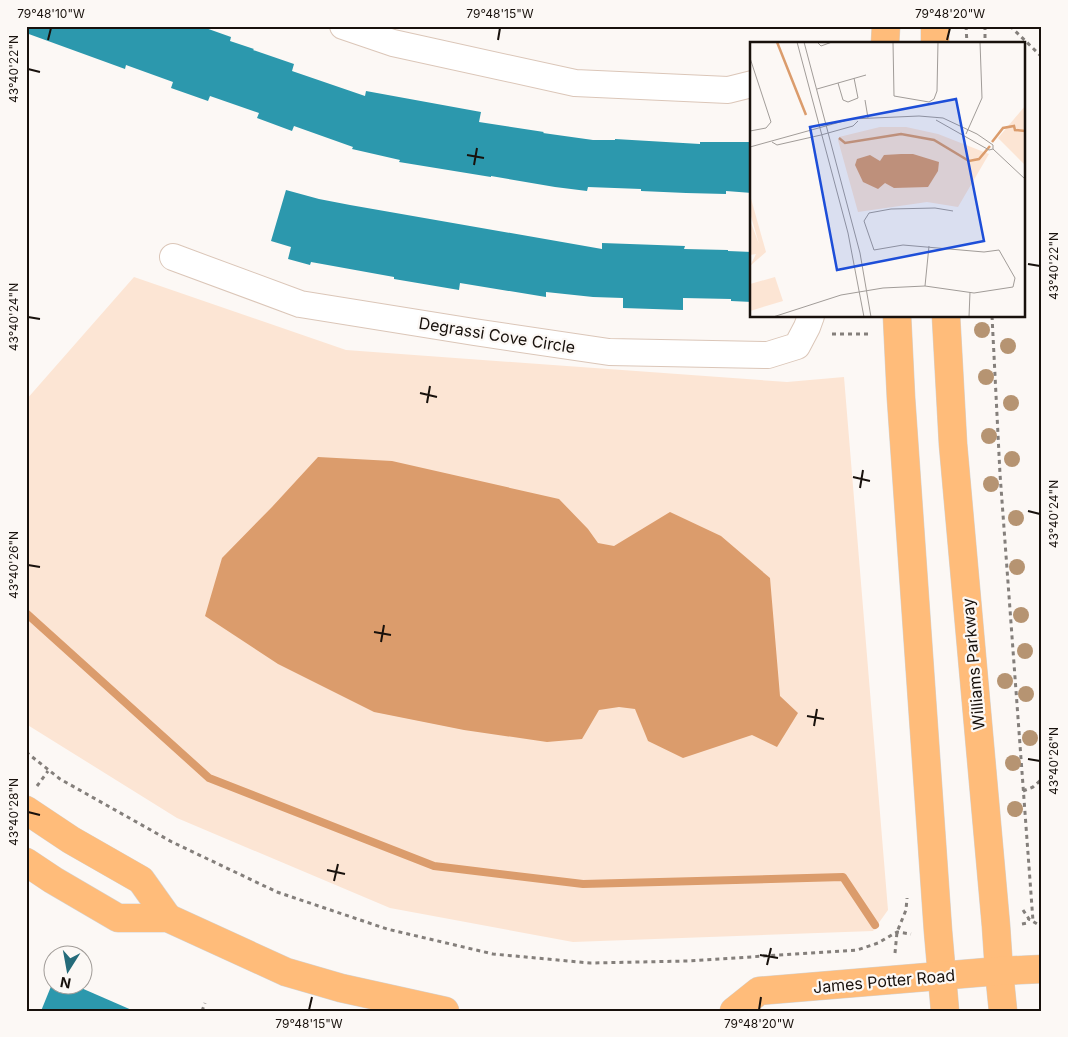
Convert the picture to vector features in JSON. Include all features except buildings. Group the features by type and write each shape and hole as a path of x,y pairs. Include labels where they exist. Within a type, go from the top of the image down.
{"main road":[{"path":"886,26 886,42"},
{"path":"935,26 935,42"},
{"name":"Williams Parkway","path":"946,318 953,444 1003,1011"},
{"path":"888,325 903,428 944,1011"},
{"path":"26,810 71,840 141,880 168,918"},
{"path":"26,862 60,885 118,918 168,918 286,972 341,988 445,1011"},
{"name":"James Potter Road","path":"734,1011 758,991 1042,969"}],"street":[{"path":"343,26 395,34 575,84 728,90 750,84"},
{"name":"Degrassi Cove Circle","path":"173,257 300,304 609,352 768,355 797,346 807,325"}],"path":[{"path":"966,26 967,42"},
{"path":"985,26 985,42"},
{"path":"1010,26 1042,57"},
{"path":"992,318 1000,474 1033,922"},
{"path":"807,325 888,325"},
{"path":"26,752 60,780 172,842 277,892 387,929 493,954 590,963 688,961 857,950 878,943 896,932 908,934"},
{"path":"1023,791 1033,787 1042,779"},
{"path":"1027,923 1029,919 1042,927"},
{"path":"895,955 896,932"},
{"path":"202,1011 205,1003"}],"shaded area":[{"path":"134,277 346,350 787,382 844,377 888,910 873,931 573,942 390,908 177,818 26,724 26,400"},
{"path":"318,457 392,461 559,499 588,529 598,543 614,546 670,512 721,536 770,578 780,696 798,713 777,747 752,735 683,758 648,741 635,709 619,707 599,710 582,739 547,742 464,730 374,712 278,664 205,616 222,558"}],"waterway":[{"path":"26,613 209,778 434,866 583,884 843,877 875,925"}]}
